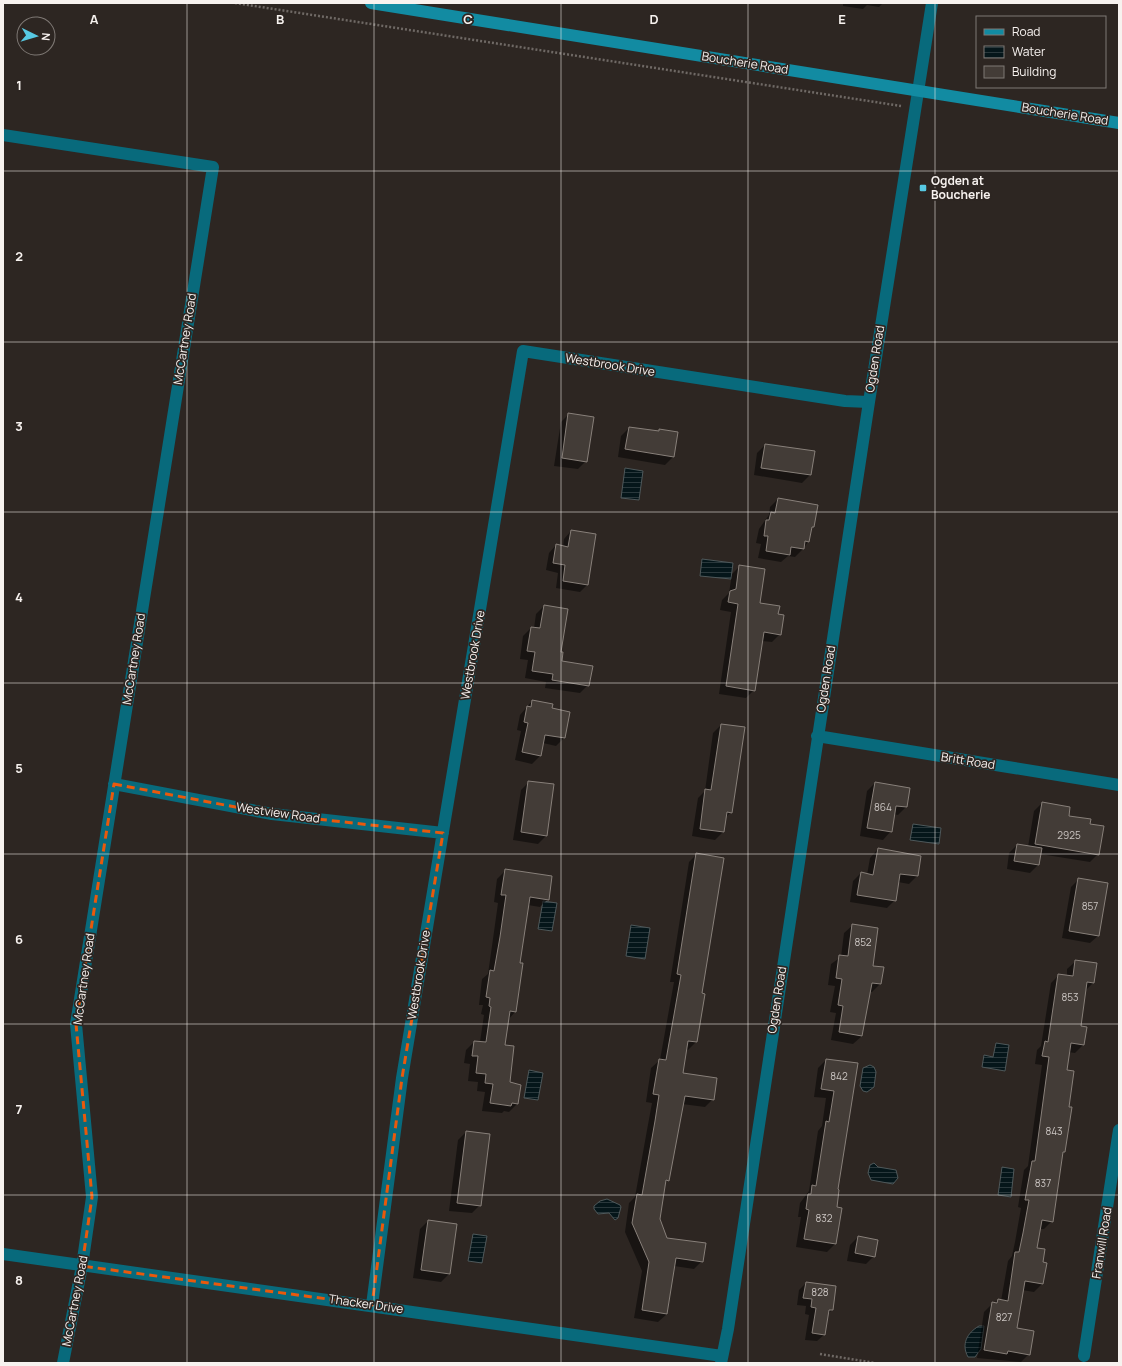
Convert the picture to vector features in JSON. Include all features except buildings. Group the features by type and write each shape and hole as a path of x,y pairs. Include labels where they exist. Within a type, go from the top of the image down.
{"main road":[{"name":"Boucherie Road","path":"371,3 1119,123"}],"street":[{"name":"Ogden Road","path":"722,1360 869,402 920,90 932,3"},
{"name":"McCartney Road","path":"3,135 213,167 76,1024 92,1197 82,1266 63,1363"},
{"name":"Westbrook Drive","path":"372,1305 402,1078 523,351 845,402 869,402"},
{"name":"Britt Road","path":"818,736 1119,785"},
{"name":"Westview Road","path":"114,784 272,814 443,833"},
{"name":"Franwill Road","path":"1084,1356 1119,1130"},
{"name":"Thacker Drive","path":"3,1254 372,1305 722,1360"}],"path":[{"path":"235,3 901,106"},
{"path":"820,1354 875,1363"}],"highlighted area":[{"path":"114,784 272,814 443,833 402,1078 372,1305 82,1266 92,1197 76,1024"}],"water":[{"path":"625,468 643,471 639,500 621,498"},
{"path":"702,559 733,563 731,579 700,576"},
{"path":"913,824 941,828 939,844 910,840"},
{"path":"543,901 557,903 552,931 538,929"},
{"path":"631,925 650,928 645,959 626,956"},
{"path":"996,1043 1009,1045 1005,1071 982,1067 984,1055 993,1057"},
{"path":"870,1065 874,1067 876,1072 874,1087 867,1092 863,1091 860,1086 863,1068"},
{"path":"529,1070 543,1073 538,1100 524,1098"},
{"path":"874,1163 878,1167 896,1170 898,1178 893,1184 871,1180 868,1173 870,1165"},
{"path":"1002,1167 1014,1169 1011,1197 998,1195"},
{"path":"607,1199 620,1205 621,1207 618,1218 615,1220 609,1213 598,1214 594,1209 594,1206 600,1201"},
{"path":"473,1234 487,1236 482,1263 468,1261"},
{"path":"979,1326 984,1326 981,1349 975,1357 968,1357 965,1348 966,1339 971,1332"}],"place":[{"name":"Ogden at Boucherie","path":"923,188"}]}
